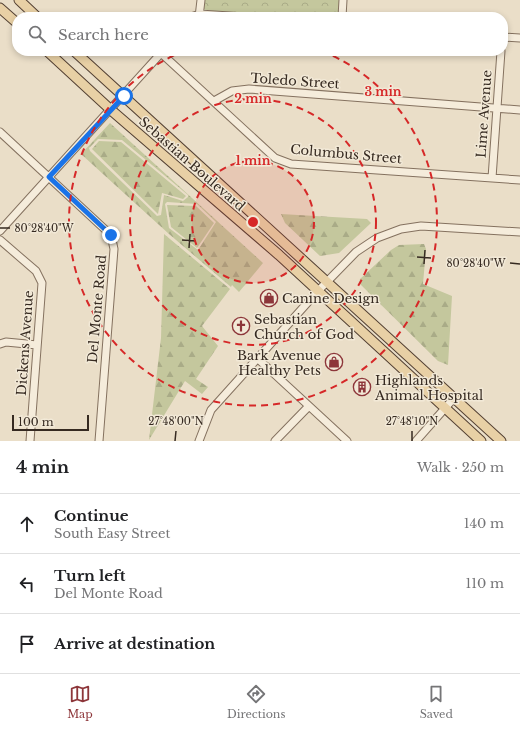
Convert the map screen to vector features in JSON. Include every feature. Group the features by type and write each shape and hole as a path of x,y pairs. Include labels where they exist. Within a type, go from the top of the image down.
{"main road":[{"path":"19,0 32,12"},
{"path":"0,8 12,19"},
{"name":"Sebastian Boulevard","path":"52,56 111,110 279,255 481,441"},
{"name":"Sebastian Boulevard","path":"80,56 501,441"}],"street":[{"path":"199,12 201,0"},
{"path":"342,12 343,0"},
{"path":"508,37 520,38"},
{"path":"0,231 159,56"},
{"name":"Columbus Street","path":"165,56 275,158 291,164 520,180"},
{"name":"Lime Avenue","path":"492,178 501,56"},
{"name":"Toledo Street","path":"214,101 232,91 249,89 520,110"},
{"name":"Del Monte Road","path":"0,132 111,235 114,249 99,441"},
{"path":"199,441 210,410 318,291 356,252 377,238 402,229 421,226 520,232"},
{"name":"Dickens Avenue","path":"0,240 36,270 42,283 30,441"},
{"path":"0,344 6,342 37,345"},
{"path":"257,358 347,441"},
{"path":"416,441 454,398"},
{"path":"275,441 309,406"}],"green space":[{"path":"203,0 340,0 339,12 208,12 204,9"},
{"path":"110,123 263,263 239,292 232,285 231,287 169,234 81,154","holes":["98,139 122,140 188,195 188,197 183,201 164,195 161,215 157,216 90,151 89,148","167,202 197,204 216,222 198,250 169,228 165,204"]},
{"path":"99,141 121,142 186,196 183,199 162,193 158,214 92,149"},
{"path":"167,205 196,206 214,223 197,248 171,227"},
{"path":"281,214 367,219 371,223 339,253 320,256 285,223"},
{"path":"164,234 230,289 202,326 218,346 196,379 208,387 202,394 185,381 149,440 161,338"},
{"path":"424,244 426,249 423,284 452,296 448,365 438,361 359,283 360,279 391,250 399,245"}],"place":[{"name":"Canine Design","path":"269,298"},
{"name":"Sebastian Church of God","path":"241,326"},
{"name":"Bark Avenue Healthy Pets","path":"334,362"},
{"name":"Highlands Animal Hospital","path":"362,387"}],"route":[{"path":"111,235 49,177 124,96"}]}
